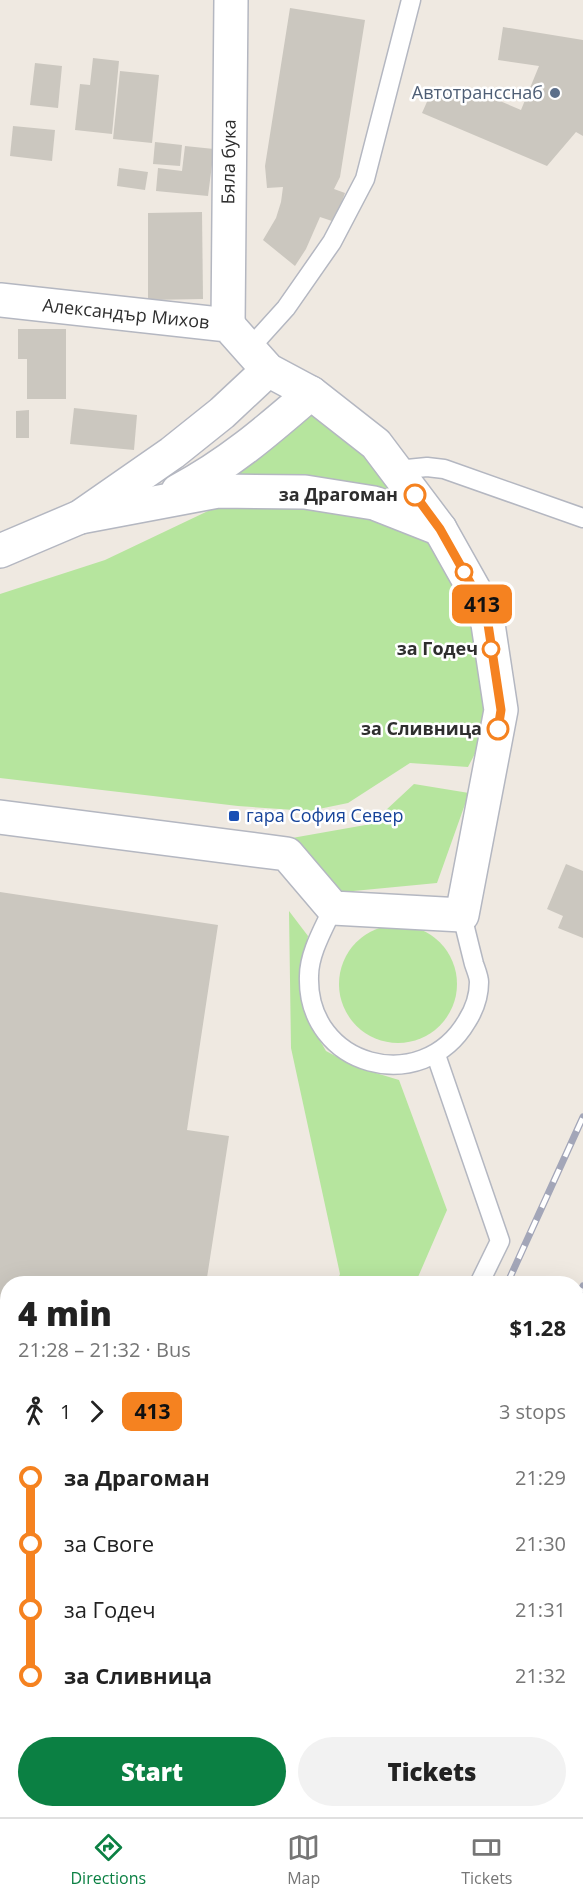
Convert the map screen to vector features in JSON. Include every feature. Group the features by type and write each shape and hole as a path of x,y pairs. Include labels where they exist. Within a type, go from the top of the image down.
{"street":[{"name":"Бяла бука","path":"231,0 248,348"},
{"name":"Александър Михов","path":"0,300 248,348"},
{"path":"0,551 80,517 172,453 222,413 248,348 376,444 440,529 481,602 488,624 501,710 462,915 333,908 288,854 0,817"},
{"path":"149,505 204,477 256,442 310,393"},
{"path":"80,517 218,491 305,492 374,503 440,529"}],"lane":[{"path":"248,348 286,308 332,242 365,179 411,0"},
{"path":"397,470 444,468 583,518"},
{"path":"333,908 316,946 309,975 311,1004 318,1021 335,1044 360,1060 399,1066 436,1055 458,1036 473,1011 479,982 462,915"},
{"path":"436,1055 500,1241 483,1276"}],"green space":[{"path":"311,415 368,454 402,498 338,480 285,474 234,475"},
{"path":"229,501 365,512 419,531 444,561 467,602 487,698 481,742 468,767 410,763 348,803 309,811 238,806 0,778 0,594 105,560"},
{"path":"414,784 469,793 437,883 343,892 314,873 292,838 371,824"},
{"path":"289,911 308,936 301,973 307,1018 326,1051 356,1067 399,1080 447,1210 418,1276 339,1276 291,1048"},
{"path":"398,925 421,929 440,942 453,961 457,984 453,1007 440,1026 421,1039 398,1043 375,1039 356,1026 343,1007 339,984 343,961 356,942 375,929"}],"building":[{"path":"290,8 365,20 340,177 334,189 345,193 335,222 320,217 306,249 295,266 263,240 276,218 283,187 267,188 265,166"},
{"name":"Автотрансснаб","path":"503,27 583,40 583,136 576,132 547,166 422,113 434,86 462,98 467,87 521,110 539,66 498,60"},
{"path":"93,58 119,61 112,134 75,130 80,84 90,85"},
{"path":"35,63 62,66 58,108 30,105"},
{"path":"120,71 159,75 152,143 113,139"},
{"path":"13,126 55,130 52,161 10,156"},
{"path":"155,142 182,145 180,166 153,164"},
{"path":"185,146 214,149 208,196 156,191 158,168 182,171"},
{"path":"119,168 148,172 145,190 117,186"},
{"path":"202,212 203,299 148,300 148,213"},
{"path":"18,329 66,329 66,399 27,399 27,359 18,359"},
{"path":"74,408 137,415 134,450 70,444"},
{"path":"29,410 29,438 16,438 16,411"},
{"path":"566,864 583,871 583,938 558,928 563,916 547,909"},
{"path":"0,892 218,925 187,1130 229,1136 207,1276 0,1276"}],"railway":[{"path":"511,1276 583,1117"}],"bus line":[{"name":"413","path":"415,495 440,529 481,602 488,624 501,710 498,729"}],"place":[{"name":"Автотрансснаб","path":"555,93"},
{"name":"за Драгоман","path":"415,495"},
{"name":"за Годеч","path":"491,649"},
{"name":"за Сливница","path":"498,729"},
{"name":"гара София Север","path":"234,816"}]}
